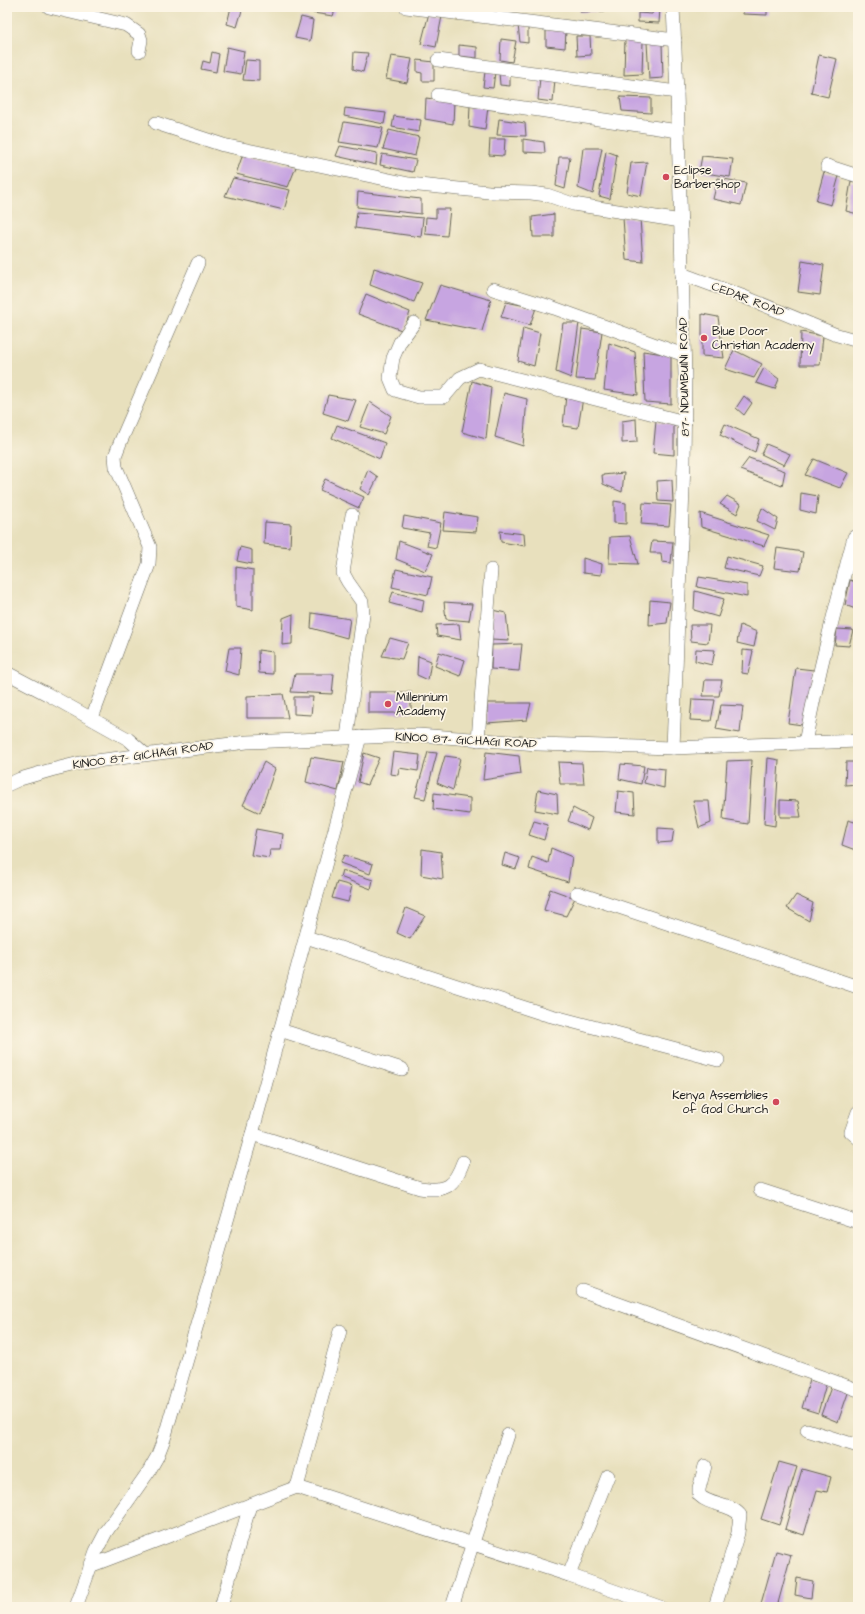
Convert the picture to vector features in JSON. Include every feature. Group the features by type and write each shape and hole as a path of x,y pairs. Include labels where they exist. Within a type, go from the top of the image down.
{"street":[{"path":"49,7 126,25 139,34 141,40 139,50"},
{"path":"406,7 675,40"},
{"name":"87- NDUMBUINI ROAD","path":"673,748 684,463 684,356 674,7"},
{"path":"438,60 677,92"},
{"path":"438,95 678,131"},
{"path":"156,123 223,145 409,184 489,192 547,195 573,204 680,221"},
{"path":"827,166 858,176"},
{"path":"92,718 149,564 150,555 150,547 146,534 116,467 115,456 198,263"},
{"name":"CEDAR ROAD","path":"682,274 742,296 834,334 858,341"},
{"path":"493,289 554,308 684,356"},
{"path":"414,323 400,342 393,358 390,378 395,390 420,397 444,397 460,378 479,369 684,422"},
{"path":"76,1607 96,1551 106,1532 149,1471 157,1457 164,1439 252,1134 306,937 354,737 363,615 362,602 343,573 352,515"},
{"path":"805,743 813,700 832,620 854,537"},
{"path":"478,740 491,570"},
{"path":"7,673 128,739 145,754"},
{"name":"KINOO 87- GICHAGI ROAD","path":"7,785 20,779 66,766 145,754 247,742 418,735 538,744 673,748 858,741"},
{"path":"577,893 858,987"},
{"path":"306,937 544,1014 718,1060"},
{"path":"280,1030 402,1069"},
{"path":"858,1112 851,1132 858,1138"},
{"path":"252,1134 420,1188 432,1190 442,1190 450,1185 459,1172 463,1162"},
{"path":"760,1190 858,1222"},
{"path":"583,1291 858,1390"},
{"path":"297,1487 340,1331"},
{"path":"807,1430 858,1446"},
{"path":"452,1607 508,1435"},
{"path":"705,1466 699,1489 699,1495 706,1500 731,1508 740,1515 738,1533 715,1607"},
{"path":"569,1575 608,1476"},
{"path":"90,1566 297,1487 569,1575 660,1607"},
{"path":"221,1607 250,1505"}],"building":[{"path":"231,7 243,7 237,27 227,24"},
{"path":"314,7 336,7 333,16 313,13"},
{"path":"580,7 605,7 605,11 580,12"},
{"path":"655,7 660,8 659,23 638,22 638,13 652,14"},
{"path":"743,7 767,7 767,15 743,14"},
{"path":"429,13 442,16 436,47 421,44"},
{"path":"301,17 313,20 310,41 295,38"},
{"path":"518,25 528,26 528,43 520,42"},
{"path":"546,30 566,31 565,48 546,46"},
{"path":"576,36 590,36 591,55 577,56"},
{"path":"625,38 643,41 642,74 624,75"},
{"path":"501,39 516,41 512,62 500,60"},
{"path":"647,42 662,43 663,78 649,79"},
{"path":"459,45 477,47 477,58 459,56"},
{"path":"227,47 244,51 241,74 223,71"},
{"path":"212,52 219,54 216,72 201,69 203,61 210,63"},
{"path":"354,52 368,53 363,72 353,69"},
{"path":"819,55 837,59 828,97 811,93"},
{"path":"391,56 412,59 407,83 386,79"},
{"path":"246,60 259,61 259,81 243,80"},
{"path":"417,60 434,62 434,81 422,81 422,73 417,72"},
{"path":"485,72 495,72 493,88 483,87"},
{"path":"499,72 510,73 510,86 500,85"},
{"path":"540,77 555,79 553,102 538,100"},
{"path":"620,97 651,98 651,113 622,111"},
{"path":"426,98 454,102 453,124 425,119"},
{"path":"470,106 488,107 485,130 469,127"},
{"path":"345,108 386,113 384,124 344,116"},
{"path":"394,116 421,120 419,132 392,127"},
{"path":"499,119 525,123 526,136 497,135"},
{"path":"344,122 383,128 378,148 339,142"},
{"path":"389,130 419,137 415,156 383,149"},
{"path":"490,139 505,139 504,156 489,155"},
{"path":"523,139 544,142 545,153 523,152"},
{"path":"340,146 377,153 376,165 336,156"},
{"path":"583,148 602,148 593,194 578,188"},
{"path":"606,151 617,155 610,199 599,196"},
{"path":"243,154 296,167 288,187 236,174"},
{"path":"382,154 416,160 413,172 380,165"},
{"path":"702,156 733,159 730,177 699,172"},
{"path":"559,157 570,157 565,189 556,186"},
{"path":"647,162 641,196 627,193 631,163"},
{"path":"824,172 839,176 831,205 816,201"},
{"path":"233,178 290,190 284,210 225,196"},
{"path":"718,178 746,183 741,205 713,199"},
{"path":"851,181 858,183 858,214 846,211"},
{"path":"358,192 421,199 421,214 357,207"},
{"path":"436,209 450,209 447,236 425,234 426,217 436,218"},
{"path":"357,212 423,218 421,237 355,228"},
{"path":"554,214 554,237 533,237 532,217"},
{"path":"623,218 640,218 643,262 626,260"},
{"path":"802,261 824,265 820,295 798,292"},
{"path":"374,268 422,283 414,302 370,285"},
{"path":"440,285 491,300 482,331 426,320"},
{"path":"366,294 410,312 404,331 358,314"},
{"path":"506,302 536,308 530,325 501,317"},
{"path":"702,314 718,317 724,358 702,356"},
{"path":"563,323 579,323 571,378 556,372"},
{"path":"523,328 540,333 534,366 518,361"},
{"path":"582,329 602,332 595,380 576,379"},
{"path":"801,332 823,336 820,365 800,365"},
{"path":"609,343 635,352 638,395 604,390"},
{"path":"734,350 762,364 754,378 725,369"},
{"path":"643,351 671,355 671,404 645,402"},
{"path":"764,368 779,379 775,389 756,383"},
{"path":"472,381 491,387 486,439 462,432"},
{"path":"504,393 527,399 523,446 495,437"},
{"path":"328,395 356,400 348,421 323,413"},
{"path":"566,395 583,398 578,428 563,426"},
{"path":"744,396 752,403 744,415 736,408"},
{"path":"370,402 391,416 384,434 360,427"},
{"path":"636,419 637,442 622,443 622,421"},
{"path":"656,421 674,425 674,455 653,453"},
{"path":"725,424 759,439 755,452 720,435"},
{"path":"337,425 385,443 380,459 332,438"},
{"path":"766,444 790,454 784,465 761,454"},
{"path":"749,458 785,471 782,486 740,470"},
{"path":"814,459 848,473 840,488 805,475"},
{"path":"368,470 378,477 369,495 360,489"},
{"path":"624,473 622,492 603,484 602,475"},
{"path":"325,479 364,497 359,508 320,490"},
{"path":"672,480 673,502 658,501 657,481"},
{"path":"801,493 818,496 816,514 800,510"},
{"path":"727,496 741,504 737,514 720,504"},
{"path":"614,501 626,503 626,524 614,523"},
{"path":"643,503 671,505 669,526 641,524"},
{"path":"762,508 778,519 775,530 757,521"},
{"path":"445,512 478,517 476,532 443,530"},
{"path":"700,513 769,535 764,546 701,527"},
{"path":"404,516 441,523 436,548 427,546 430,533 402,528"},
{"path":"265,522 291,524 290,547 264,544"},
{"path":"500,531 524,534 525,546 501,542"},
{"path":"630,536 638,564 609,563 610,537"},
{"path":"399,541 433,554 425,571 396,559"},
{"path":"652,541 673,542 671,563 662,562 661,553 650,553"},
{"path":"240,547 252,550 252,564 237,561"},
{"path":"777,548 803,552 800,571 774,568"},
{"path":"727,556 763,566 759,576 724,568"},
{"path":"583,558 602,564 601,575 583,573"},
{"path":"236,567 253,570 253,610 236,607"},
{"path":"396,569 432,577 428,595 392,587"},
{"path":"699,577 747,585 747,597 697,587"},
{"path":"850,580 858,583 858,610 845,605"},
{"path":"695,591 724,599 718,617 694,610"},
{"path":"393,592 424,600 422,612 389,603"},
{"path":"650,600 670,602 667,623 649,625"},
{"path":"444,602 472,604 469,621 446,619"},
{"path":"492,610 506,613 509,641 491,640"},
{"path":"312,613 350,619 347,638 311,628"},
{"path":"293,614 292,644 282,645 283,618"},
{"path":"459,624 461,640 437,636 436,625"},
{"path":"690,625 710,625 708,643 691,641"},
{"path":"740,625 757,632 754,647 737,643"},
{"path":"837,629 853,630 849,646 835,645"},
{"path":"390,638 408,643 402,659 382,656"},
{"path":"522,644 519,671 491,669 492,645"},
{"path":"229,648 241,648 239,675 225,671"},
{"path":"696,649 715,650 712,665 695,661"},
{"path":"258,650 273,652 273,674 259,673"},
{"path":"743,650 753,651 748,674 742,673"},
{"path":"439,652 465,660 460,676 435,666"},
{"path":"418,656 431,661 428,680 417,675"},
{"path":"796,668 814,670 802,725 788,723"},
{"path":"295,674 334,674 332,694 291,692"},
{"path":"705,680 722,680 719,696 703,696"},
{"path":"368,692 411,692 411,713 368,713"},
{"path":"283,694 288,718 247,718 247,696"},
{"path":"294,697 313,697 311,715 294,714"},
{"path":"692,699 715,700 711,721 690,720"},
{"path":"487,703 531,703 527,720 487,723"},
{"path":"721,705 743,706 740,733 716,729"},
{"path":"393,752 420,755 418,771 399,768 398,775 390,774"},
{"path":"428,752 437,753 425,799 415,797"},
{"path":"486,752 519,756 521,774 483,780"},
{"path":"364,753 379,758 367,785 358,782"},
{"path":"445,756 460,758 453,790 437,783"},
{"path":"311,757 344,762 338,791 306,782"},
{"path":"768,758 779,760 775,826 764,824"},
{"path":"752,760 748,824 723,820 727,761"},
{"path":"264,762 275,769 260,813 243,805"},
{"path":"558,762 582,763 584,784 560,784"},
{"path":"846,762 858,762 858,784 845,785"},
{"path":"621,764 644,766 641,784 619,779"},
{"path":"647,767 665,769 664,788 644,783"},
{"path":"538,790 557,794 558,814 535,810"},
{"path":"618,791 634,793 635,814 616,812"},
{"path":"434,793 470,798 470,814 433,809"},
{"path":"780,800 798,801 801,817 780,817"},
{"path":"693,801 709,801 711,823 699,828"},
{"path":"573,808 592,818 588,830 568,821"},
{"path":"848,820 858,823 858,851 842,845"},
{"path":"534,821 548,825 544,840 529,835"},
{"path":"658,828 674,829 672,842 658,843"},
{"path":"256,829 283,834 281,850 270,850 269,858 251,855"},
{"path":"551,848 572,857 568,882 529,869 532,857 548,863"},
{"path":"422,849 441,852 443,879 421,875"},
{"path":"505,853 520,858 516,869 502,865"},
{"path":"344,855 373,864 370,874 340,863"},
{"path":"342,870 373,880 371,889 340,877"},
{"path":"337,882 352,886 348,902 332,898"},
{"path":"550,889 575,898 566,916 544,910"},
{"path":"796,895 813,903 809,921 787,908"},
{"path":"406,908 425,916 410,939 397,933"},
{"path":"810,1380 826,1384 818,1413 802,1408"},
{"path":"831,1387 848,1393 838,1422 821,1415"},
{"path":"779,1462 797,1467 779,1525 761,1519"},
{"path":"802,1469 831,1477 827,1492 817,1490 804,1535 785,1529"},
{"path":"776,1551 791,1555 777,1607 760,1607"},
{"path":"797,1578 813,1581 811,1598 795,1595"}],"place":[{"name":"Eclipse Barbershop","path":"666,177"},
{"name":"Blue Door Christian Academy","path":"704,338"},
{"name":"Millennium Academy","path":"388,704"},
{"name":"Kenya Assemblies of God Church","path":"776,1102"}]}
